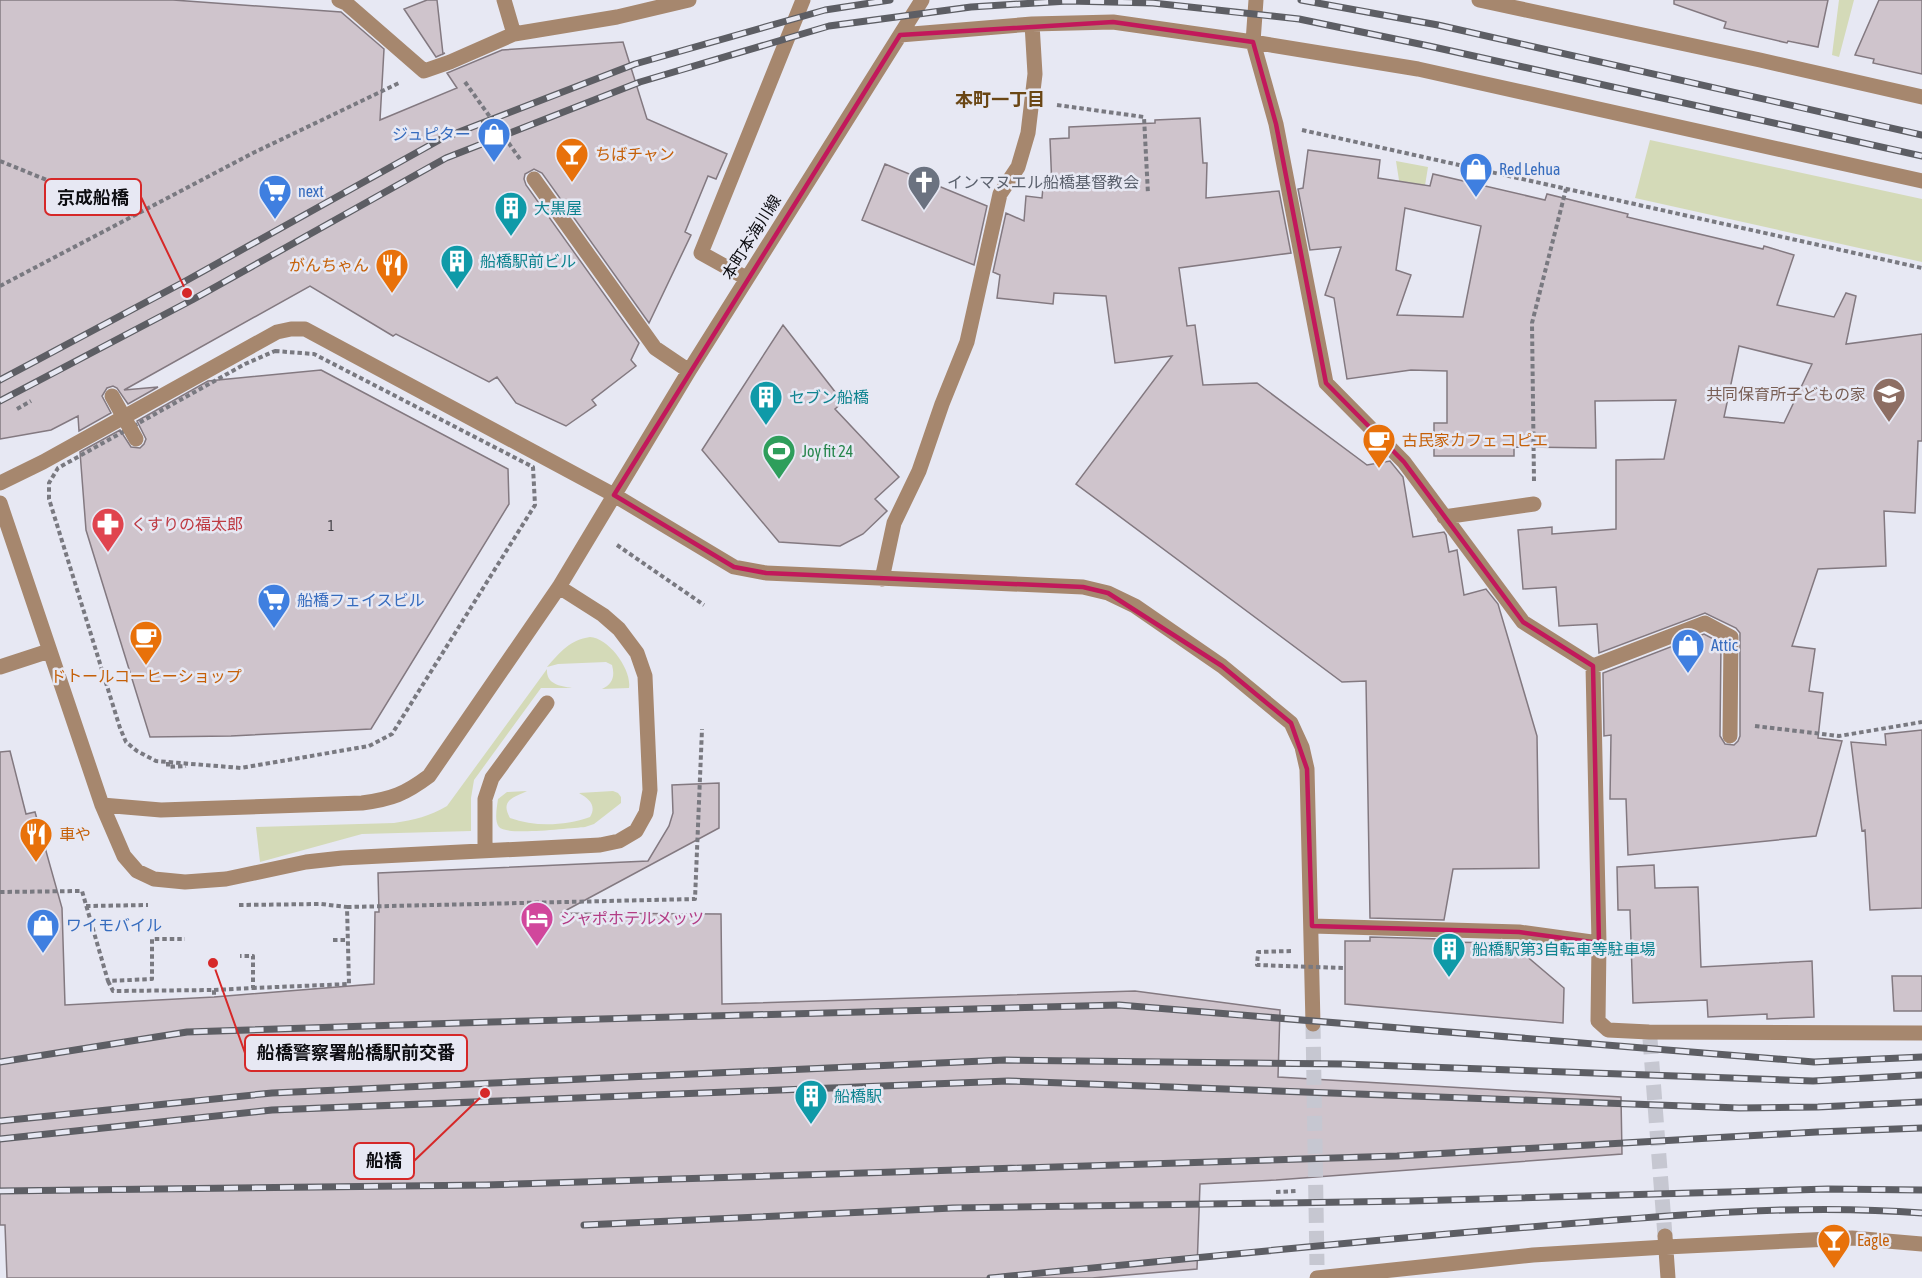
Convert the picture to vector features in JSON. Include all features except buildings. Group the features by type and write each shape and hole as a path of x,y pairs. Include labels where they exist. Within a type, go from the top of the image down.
{"street":[{"path":"339,0 346,3 424,71 514,34 617,17 689,0"},
{"path":"504,0 514,34"},
{"path":"747,278 702,253 803,0"},
{"name":"本町本海川線","path":"102,805 161,810 362,803 386,800 411,790 429,776 559,588 689,371 922,0"},
{"path":"1256,0 1253,42 1276,124 1326,383 1404,462 1522,622 1593,666"},
{"path":"1479,0 1922,97"},
{"path":"900,35 1033,31 1113,22 1253,42 1418,69 1922,182"},
{"path":"882,579 894,523 919,471 942,404 967,342 999,194 1018,167 1028,133 1035,74 1033,31"},
{"path":"534,179 655,348 689,371"},
{"path":"0,483 43,462 277,332 305,329 614,495 734,567 766,573 1083,587 1108,593 1135,606 1222,666 1291,723 1302,747 1307,769 1313,1024"},
{"path":"112,396 136,439"},
{"path":"0,503 102,805 124,856 137,871 154,879 184,882 226,879 306,862 389,854 600,845 619,841 636,831 646,813 650,790 645,676 637,653 619,629 603,615 559,588"},
{"path":"1444,517 1534,504"},
{"path":"1593,666 1705,622 1731,637 1730,730"},
{"path":"0,667 50,651"},
{"path":"1593,666 1599,943 1598,1021 1608,1030 1649,1036 1922,1033"},
{"path":"485,850 484,799 492,778 547,703"},
{"path":"1312,926 1519,932 1599,943"},
{"path":"1317,1274 1665,1241 1852,1238 1922,1244"},
{"path":"1665,1241 1668,1278"}],"path":[{"path":"450,62 534,179"},
{"path":"0,286 253,153 424,71"},
{"path":"1032,101 1144,117 1148,194"},
{"path":"1276,124 1922,268"},
{"path":"479,134 496,126"},
{"path":"0,161 134,216"},
{"path":"1534,504 1532,323 1566,189"},
{"path":"275,351 314,354 533,467 535,505 392,734 369,746 241,768 168,762 156,761 137,751 126,742 120,728 49,499 50,483 58,468 245,364 275,351"},
{"path":"17,409 31,401"},
{"path":"617,545 704,605"},
{"path":"1730,730 1839,736 1922,722"},
{"path":"168,762 168,766 186,766"},
{"path":"0,892 82,891 113,992 349,984 347,907 321,904 239,905"},
{"path":"86,906 156,905"},
{"path":"108,981 152,980 152,939 185,939"},
{"path":"333,940 348,940"},
{"path":"1291,951 1258,952 1257,965 1345,968"},
{"path":"240,956 253,956 253,988"},
{"path":"214,990 214,997"},
{"path":"1276,1192 1297,1191"}],"highlighted area":[{"path":"1113,22 1253,42 1276,124 1326,383 1404,462 1523,622 1593,666 1599,943 1519,932 1312,926 1307,769 1291,723 1222,666 1108,593 1083,587 766,573 734,567 614,495 900,35"}],"green space":[{"path":"1839,0 1854,0 1839,57 1832,55"},
{"path":"1650,140 1922,199 1922,262 1635,198"},
{"path":"1396,161 1428,167 1421,210 1403,206"},
{"path":"590,637 605,643 618,656 627,673 629,688 602,689 609,685 613,676 612,665 606,662 558,664 547,667 571,644"},
{"path":"547,669 551,681 572,688 541,688 474,780 471,798 471,831 362,834 260,862 256,827 394,823 422,817 447,806"},
{"path":"527,791 507,803 510,818 529,823 550,824 590,817 593,809 591,803 579,793 613,791 621,797 621,803 594,824 585,827 513,831 499,827 496,818 498,799 507,792"}],"tunnel":[{"path":"1313,1024 1317,1265"},
{"path":"1650,1039 1665,1236"}],"railway":[{"path":"0,380 182,283 441,139 635,64 825,10 890,0"},
{"path":"1301,0 1438,25 1922,135"},
{"path":"0,401 192,300 446,158 640,82 829,26 971,7 1068,1 1153,3 1299,19 1922,156"},
{"path":"0,1062 187,1032 1119,1005 1814,1062 1922,1057"},
{"path":"0,1121 272,1093 1005,1060 1343,1064 1813,1081 1922,1075"},
{"path":"0,1139 272,1110 1008,1081 1739,1108 1922,1102"},
{"path":"0,1191 486,1185 1397,1156 1922,1128"},
{"path":"584,1225 953,1208 1410,1201 1828,1189 1922,1190"},
{"path":"990,1278 1404,1238 1684,1215 1827,1209 1922,1213"}],"place":[{"name":"ジュピター","path":"494,163"},
{"name":"ちばチャン","path":"572,183"},
{"name":"Red Lehua","path":"1476,198"},
{"name":"インマヌエル船橋基督教会","path":"924,211"},
{"name":"next","path":"275,220"},
{"name":"大黒屋","path":"511,237"},
{"name":"船橋駅前ビル","path":"457,290"},
{"name":"京成船橋","path":"187,293"},
{"name":"がんちゃん","path":"392,294"},
{"name":"共同保育所子どもの家","path":"1889,423"},
{"name":"セブン船橋","path":"766,426"},
{"name":"古民家カフェ コピエ","path":"1379,469"},
{"name":"Joy fit 24","path":"779,480"},
{"name":"くすりの福太郎","path":"108,553"},
{"name":"船橋フェイスビル","path":"274,629"},
{"name":"ドトールコーヒーショップ","path":"146,666"},
{"name":"Attic","path":"1688,674"},
{"name":"車や","path":"36,863"},
{"name":"シャポホテルメッツ","path":"537,947"},
{"name":"ワイモバイル","path":"43,954"},
{"name":"船橋警察署船橋駅前交番","path":"213,963"},
{"name":"船橋駅第3自転車等駐車場","path":"1449,978"},
{"name":"船橋","path":"485,1093"},
{"name":"船橋駅","path":"811,1125"},
{"name":"Eagle","path":"1834,1269"}],"district":[{"name":"本町一丁目","path":"1000,99"}]}
